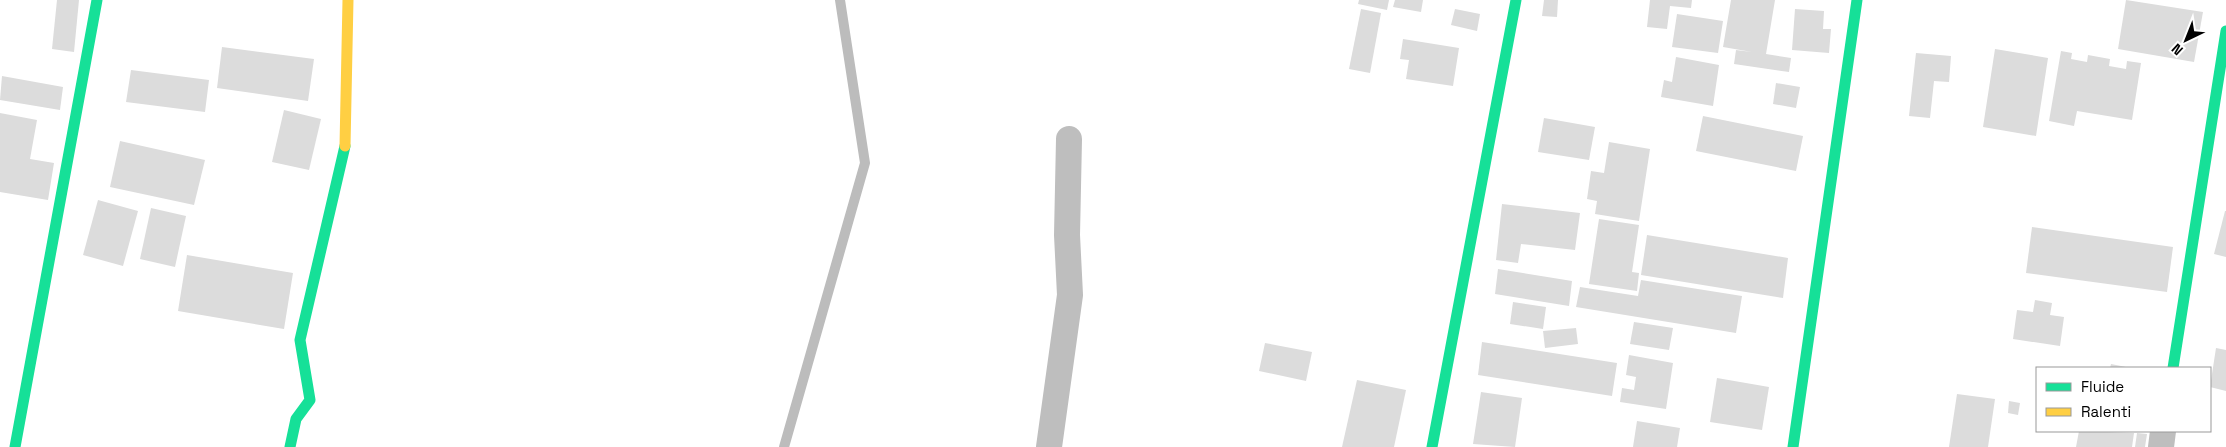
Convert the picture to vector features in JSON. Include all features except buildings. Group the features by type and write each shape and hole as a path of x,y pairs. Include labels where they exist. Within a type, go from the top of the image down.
{"street":[{"path":"15,447 97,0"},
{"path":"290,447 296,419 310,400 300,340 345,153 348,0"},
{"path":"1432,447 1516,0"},
{"path":"1793,447 1857,0"},
{"path":"2173,367 2226,31"},
{"path":"1049,447 1070,295 1067,235 1069,139"},
{"path":"2161,447 2163,432"}],"waterway":[{"path":"784,447 865,163 840,0"}],"traffic: fast":[{"path":"15,447 97,0"},
{"path":"1432,447 1516,0"},
{"path":"1793,447 1857,0"},
{"path":"2173,367 2226,31"},
{"path":"290,447 296,419 310,400 300,340 345,146"}],"traffic: slow":[{"path":"345,146 348,0"}]}
